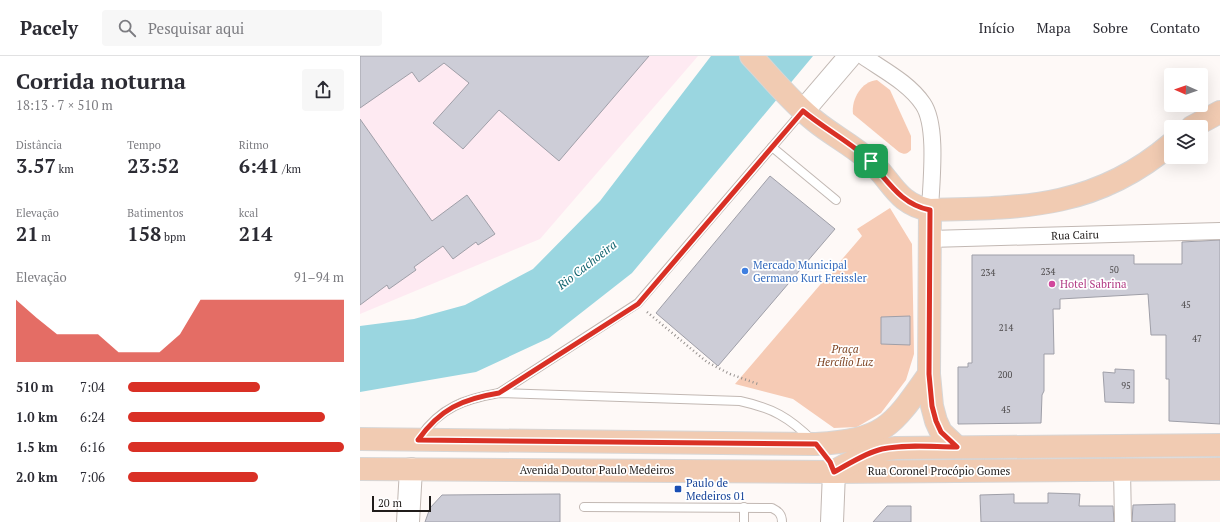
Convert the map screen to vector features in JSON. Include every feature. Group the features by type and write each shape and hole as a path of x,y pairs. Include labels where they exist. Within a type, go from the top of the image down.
{"main road":[{"path":"751,56 798,106 871,161 897,194 906,202 919,208 930,210 1002,208 1051,202 1090,193 1124,178 1151,161 1164,150"},
{"path":"1205,120 1220,112"},
{"path":"930,210 929,374 936,421 941,432 957,447"},
{"path":"360,439 816,444 858,440 886,427 906,407 929,374"},
{"path":"411,469 418,440"},
{"path":"816,444 830,462 834,472"},
{"name":"Rua Coronel Procópio Gomes","path":"834,472 866,455 881,449 1220,445"},
{"name":"Avenida Doutor Paulo Medeiros","path":"360,469 834,472"},
{"name":"Rua Coronel Procópio Gomes","path":"834,472 1220,469"}],"street":[{"path":"798,106 850,56"},
{"path":"863,56 912,90 924,104 931,121 932,137 930,210"},
{"name":"Rua Cairu","path":"930,239 1220,231"},
{"path":"408,522 411,469"},
{"path":"1122,470 1122,522"},
{"path":"832,522 834,472"}],"lane":[{"path":"499,393 638,304 772,147 798,106"},
{"path":"772,147 836,200"},
{"path":"418,440 437,417 453,406 475,397 499,393 740,400 763,406 783,415 816,444"},
{"path":"584,507 772,508 778,511 782,522"},
{"path":"744,507 744,522"}],"path":[{"path":"638,304 707,362 730,374 758,384"}],"shaded area":[{"path":"360,56 698,56 540,239 360,314"}],"green space":[{"path":"877,80 890,90 911,136 911,150 907,153 903,154 899,152 853,114 854,102 862,87 872,81"},
{"name":"Praça Hercílio Luz","path":"890,208 912,244 914,354 906,380 881,413 857,427 834,428 793,399 735,384 862,236 857,229"}],"water":[{"name":"Rio Cachoeira","path":"711,56 813,56 632,273 549,338 476,372 360,392 360,326 414,319 465,305 533,269 600,201"}],"building":[{"path":"360,56 649,56 559,161 499,110 463,149 433,123 469,83 444,63 419,82 412,72 360,108"},
{"path":"360,119 432,221 467,195 495,234 478,245 476,242 453,259 443,246 414,267 416,270 389,289 387,285 360,305"},
{"name":"Mercado Municipal Germano Kurt Freissler","path":"770,176 835,229 718,366 656,313"},
{"path":"1220,240 1220,424 1169,421 1169,379 1166,379 1166,335 1151,335 1148,294 1060,299 1060,309 1053,309 1054,354 1044,354 1044,391 1042,395 1041,423 958,424 958,367 968,367 968,363 972,363 972,255 1134,255 1134,264 1182,264 1182,242"},
{"path":"910,316 910,345 881,344 881,317"},
{"path":"1115,369 1134,370 1134,403 1105,402 1103,372 1115,373"},
{"path":"1048,493 1080,494 1079,506 1113,506 1114,522 981,522 980,495 1014,494 1014,503 1048,503"},
{"path":"560,494 560,522 425,522 430,508 442,495"},
{"path":"1175,504 1175,522 1132,522 1133,505"},
{"path":"887,506 911,506 911,522 873,522"}],"place":[{"name":"Mercado Municipal Germano Kurt Freissler","path":"745,271"},
{"name":"Hotel Sabrina","path":"1052,284"},
{"name":"Paulo de Medeiros 01","path":"678,489"}],"route":[{"path":"803,111 871,161 897,194 906,202 919,208 930,210 929,374 932,406 941,432 957,447 881,449 866,455 834,472 824,452 816,444 418,440 427,426 453,406 475,397 499,393 638,304 803,111"}]}
